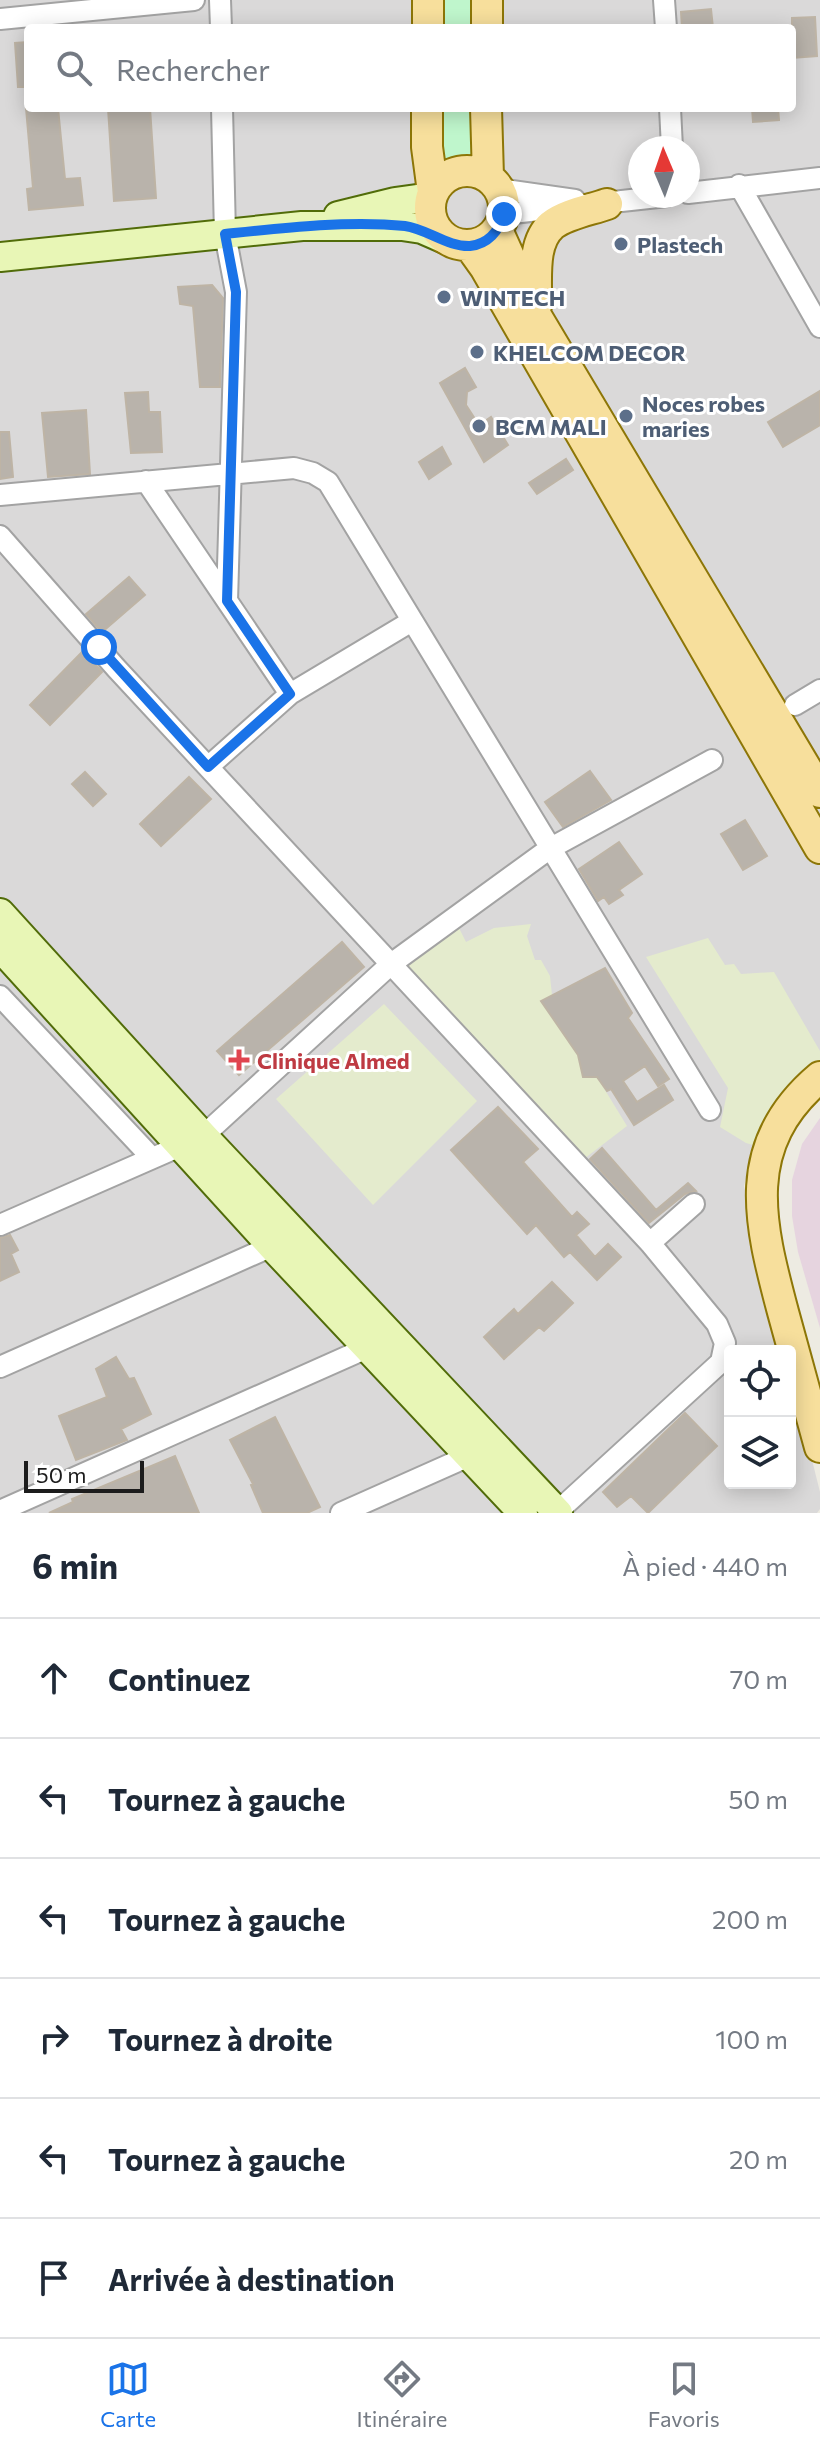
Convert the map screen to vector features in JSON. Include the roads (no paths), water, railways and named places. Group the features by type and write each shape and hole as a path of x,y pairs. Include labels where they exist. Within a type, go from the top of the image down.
{"main road":[{"path":"428,0 428,24"},
{"path":"487,0 487,24"},
{"path":"427,112 431,220 436,231 458,242 485,267 820,848"},
{"path":"486,112 497,202 536,316 820,792"},
{"path":"432,194 443,179 457,172 473,171 497,202"},
{"path":"458,242 488,239 497,202"},
{"path":"536,316 537,262 544,235 553,224 607,204"},
{"path":"791,744 820,773"},
{"path":"780,779 803,836 820,866"},
{"path":"820,1077 806,1089 780,1122 767,1149 760,1177 766,1250 820,1447"},
{"path":"820,1101 792,1136 777,1187 777,1208 781,1246 820,1376"}],"street":[{"path":"0,19 65,6 194,0"},
{"path":"220,0 221,24"},
{"path":"664,0 666,24"},
{"path":"222,112 225,234 236,292 227,601"},
{"path":"670,112 671,136"},
{"path":"700,191 820,178"},
{"path":"739,185 820,327"},
{"path":"302,226 432,194"},
{"path":"497,202 607,204 628,201"},
{"path":"0,257 302,226 402,226 422,229 458,242"},
{"path":"0,495 294,468 313,473 328,482 710,1110"},
{"path":"146,481 290,694"},
{"path":"0,536 116,668 650,1243 717,1324 725,1343 721,1362 557,1513 0,947"},
{"path":"208,767 290,694 412,621"},
{"path":"795,705 820,690"},
{"path":"0,1225 192,1141 391,964 549,849 712,760"},
{"path":"0,913 192,1141 272,1246 523,1513"},
{"path":"0,996 152,1158"},
{"path":"650,1243 694,1204"},
{"path":"0,1367 272,1246"},
{"path":"0,1511 369,1347"},
{"path":"341,1513 469,1456"}],"place":[{"name":"Plastech","path":"621,244"},
{"name":"WINTECH","path":"444,297"},
{"name":"KHELCOM DECOR","path":"477,352"},
{"name":"Noces robes maries","path":"626,416"},
{"name":"BCM MALI","path":"479,426"},
{"name":"Clinique Almed","path":"239,1060"}]}
